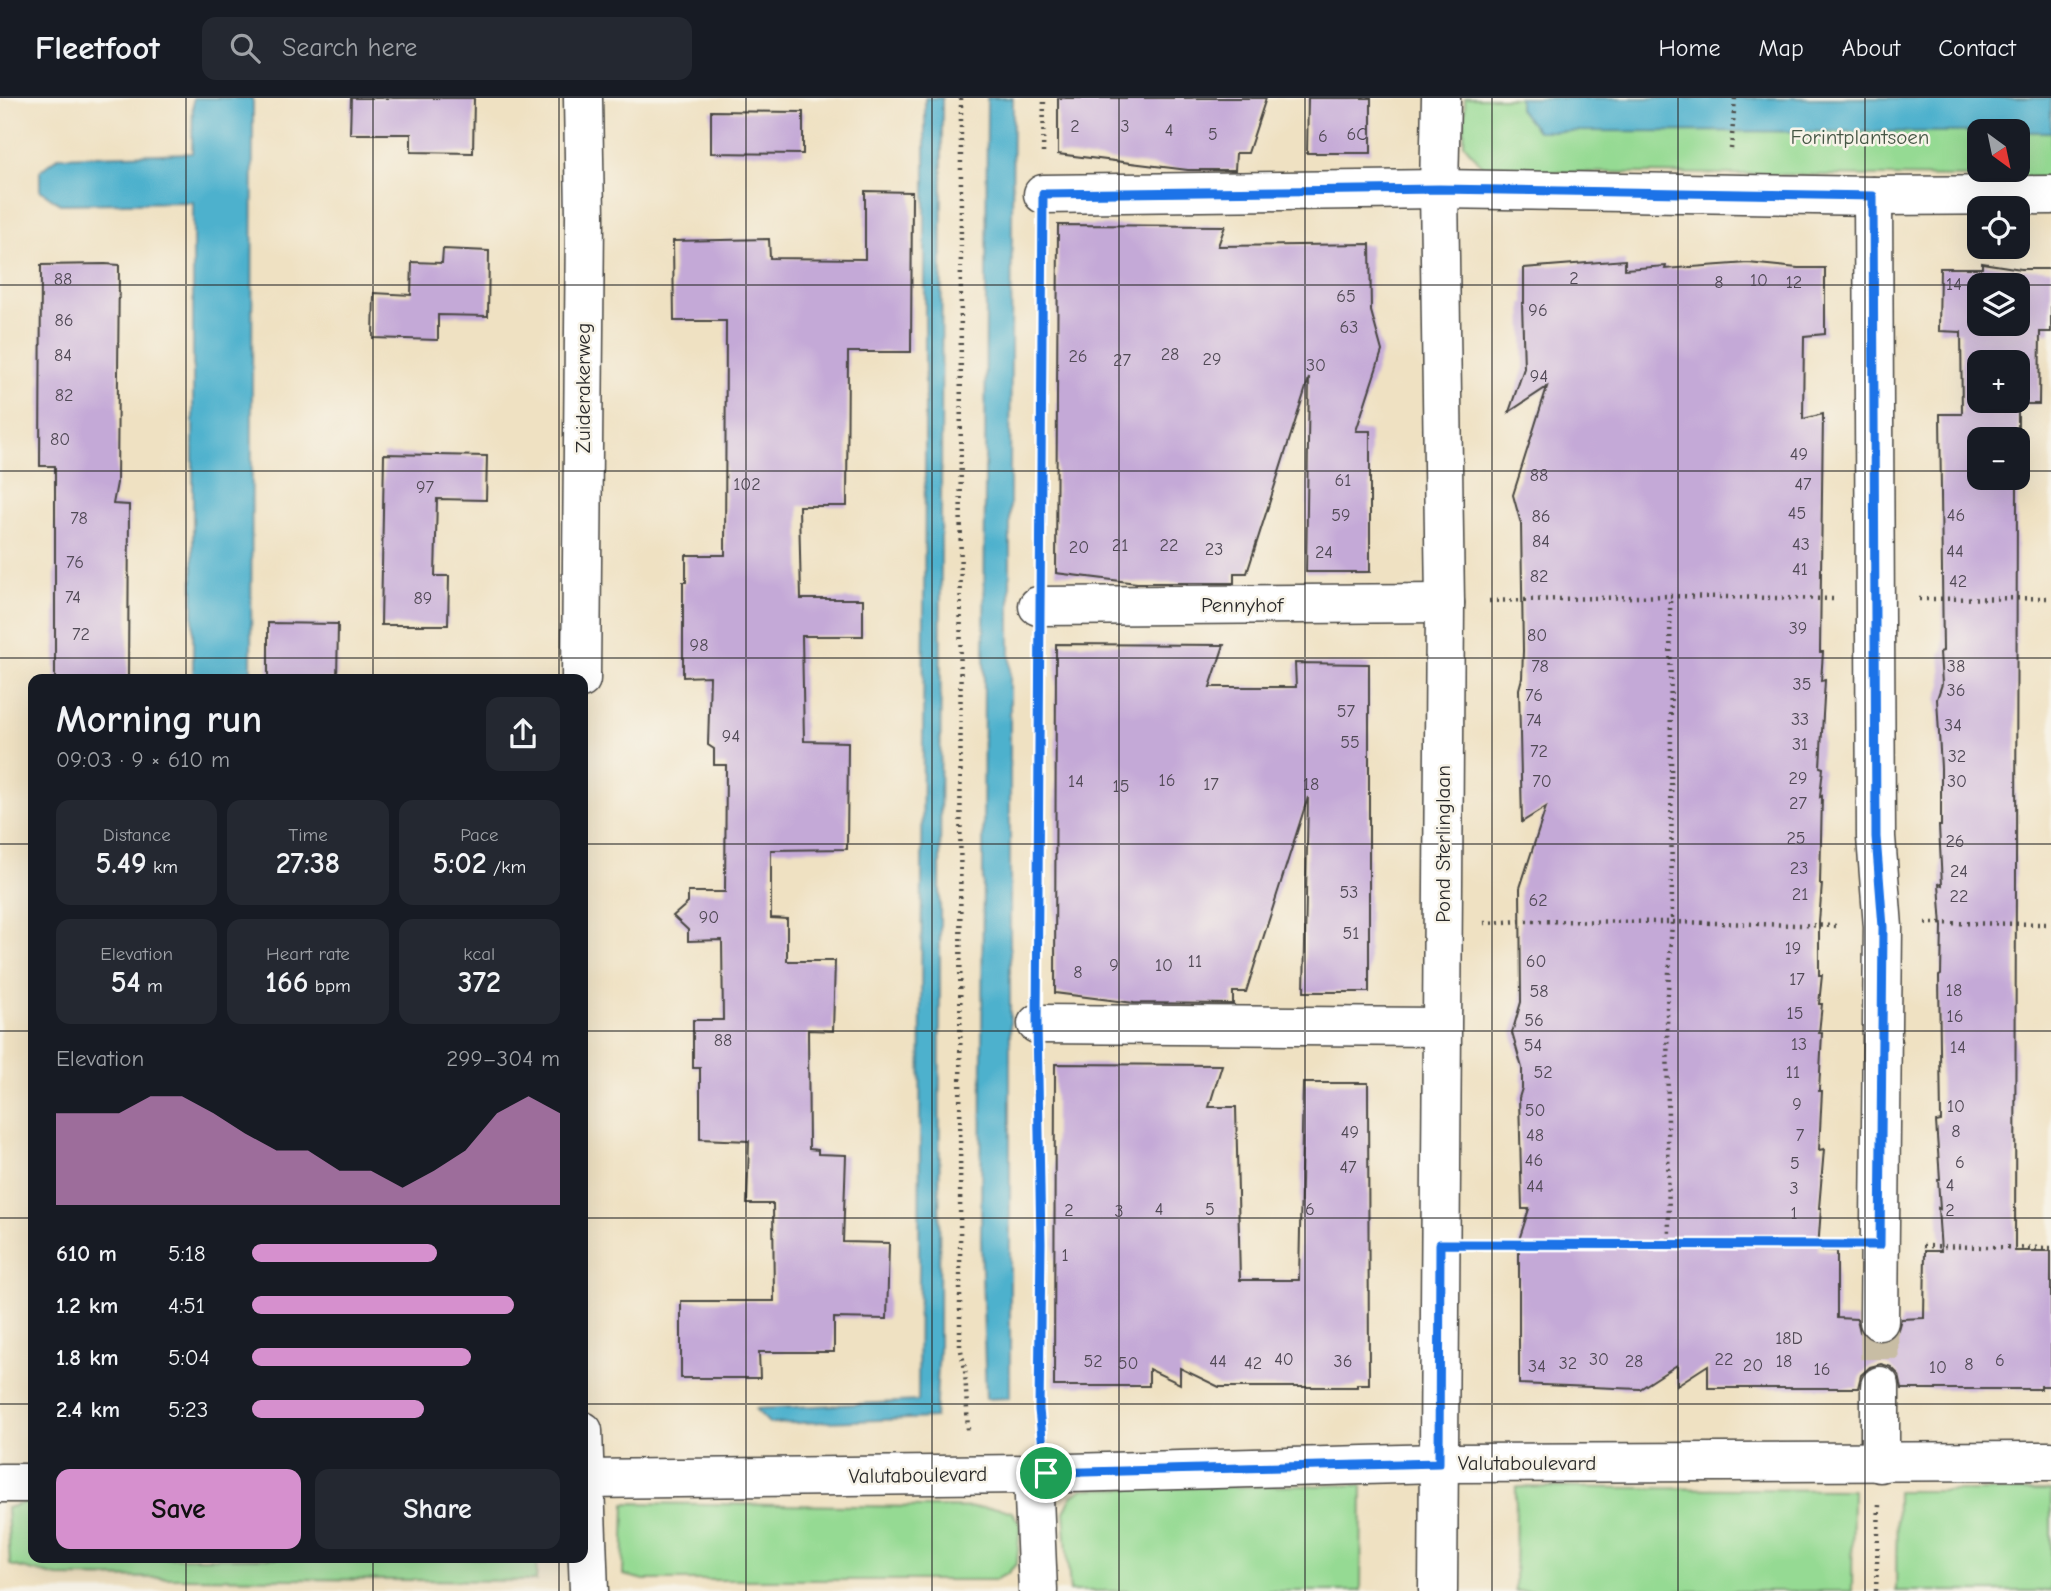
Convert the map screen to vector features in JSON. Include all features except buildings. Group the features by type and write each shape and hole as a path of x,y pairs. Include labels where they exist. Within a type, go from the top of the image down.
{"street":[{"name":"Zuiderakerweg","path":"581,674 585,216 583,98"},
{"name":"Pond Sterlinglaan","path":"1438,1591 1445,603 1439,189 1441,98"},
{"path":"1043,194 1439,189 1873,196 2051,195"},
{"path":"1873,196 1876,837 1883,927 1879,1321"},
{"name":"Pennyhof","path":"1038,606 1445,603"},
{"path":"1037,1024 1441,1027"},
{"path":"1880,1386 1880,1463"},
{"name":"Valutaboulevard","path":"588,1479 1039,1473 1439,1463 2051,1461"},
{"path":"1038,1591 1039,1473"},
{"path":"0,1483 28,1483"},
{"path":"588,1563 589,1591"}],"path":[{"path":"961,98 960,1346 965,1369 970,1474"},
{"path":"1039,1473 1041,1243 1037,1024 1038,606 1044,98"},
{"path":"1731,142 1735,98"},
{"path":"1669,1244 1667,1007 1672,922 1670,596"},
{"path":"1445,603 1670,596 1875,600 2051,598"},
{"path":"1442,926 1522,921 1672,922"},
{"path":"1440,1244 2051,1248"},
{"path":"1876,1591 1880,1463"}],"green space":[{"name":"Forintplantsoen","path":"1465,98 2051,98 2051,178 2030,178 2030,119 1967,119 1967,177 1486,171 1464,144"},
{"path":"1362,1485 1361,1591 1070,1591 1064,1512 1072,1496 1083,1489"},
{"path":"1516,1487 1853,1490 1852,1591 1515,1591"},
{"path":"1897,1491 2051,1491 2051,1591 1896,1591"},
{"path":"28,1502 28,1563 537,1563 536,1581 58,1577 10,1565 7,1508"},
{"path":"625,1503 1000,1508 1012,1512 1020,1524 1017,1563 1007,1574 994,1580 644,1580 623,1575"}],"water":[{"path":"193,98 253,98 251,674 193,674 193,202 60,204 40,190 40,171 58,157 192,153"},
{"path":"925,98 942,98 939,1349 935,1418 770,1424 755,1409 918,1401"},
{"path":"987,98 1013,98 1010,470 1010,1398 986,1399 981,1239"},
{"path":"1519,98 2051,98 2051,132 2030,132 2030,119 1967,119 1967,132 1537,131 1519,109"}],"tunnel":[{"path":"1879,1321 1880,1386"}],"route":[{"path":"1439,189 1873,196 1876,837 1883,927 1880,1245 1440,1244 1439,1463 1046,1473 1039,1410 1041,1243 1037,1024 1043,194 1439,189"}]}
